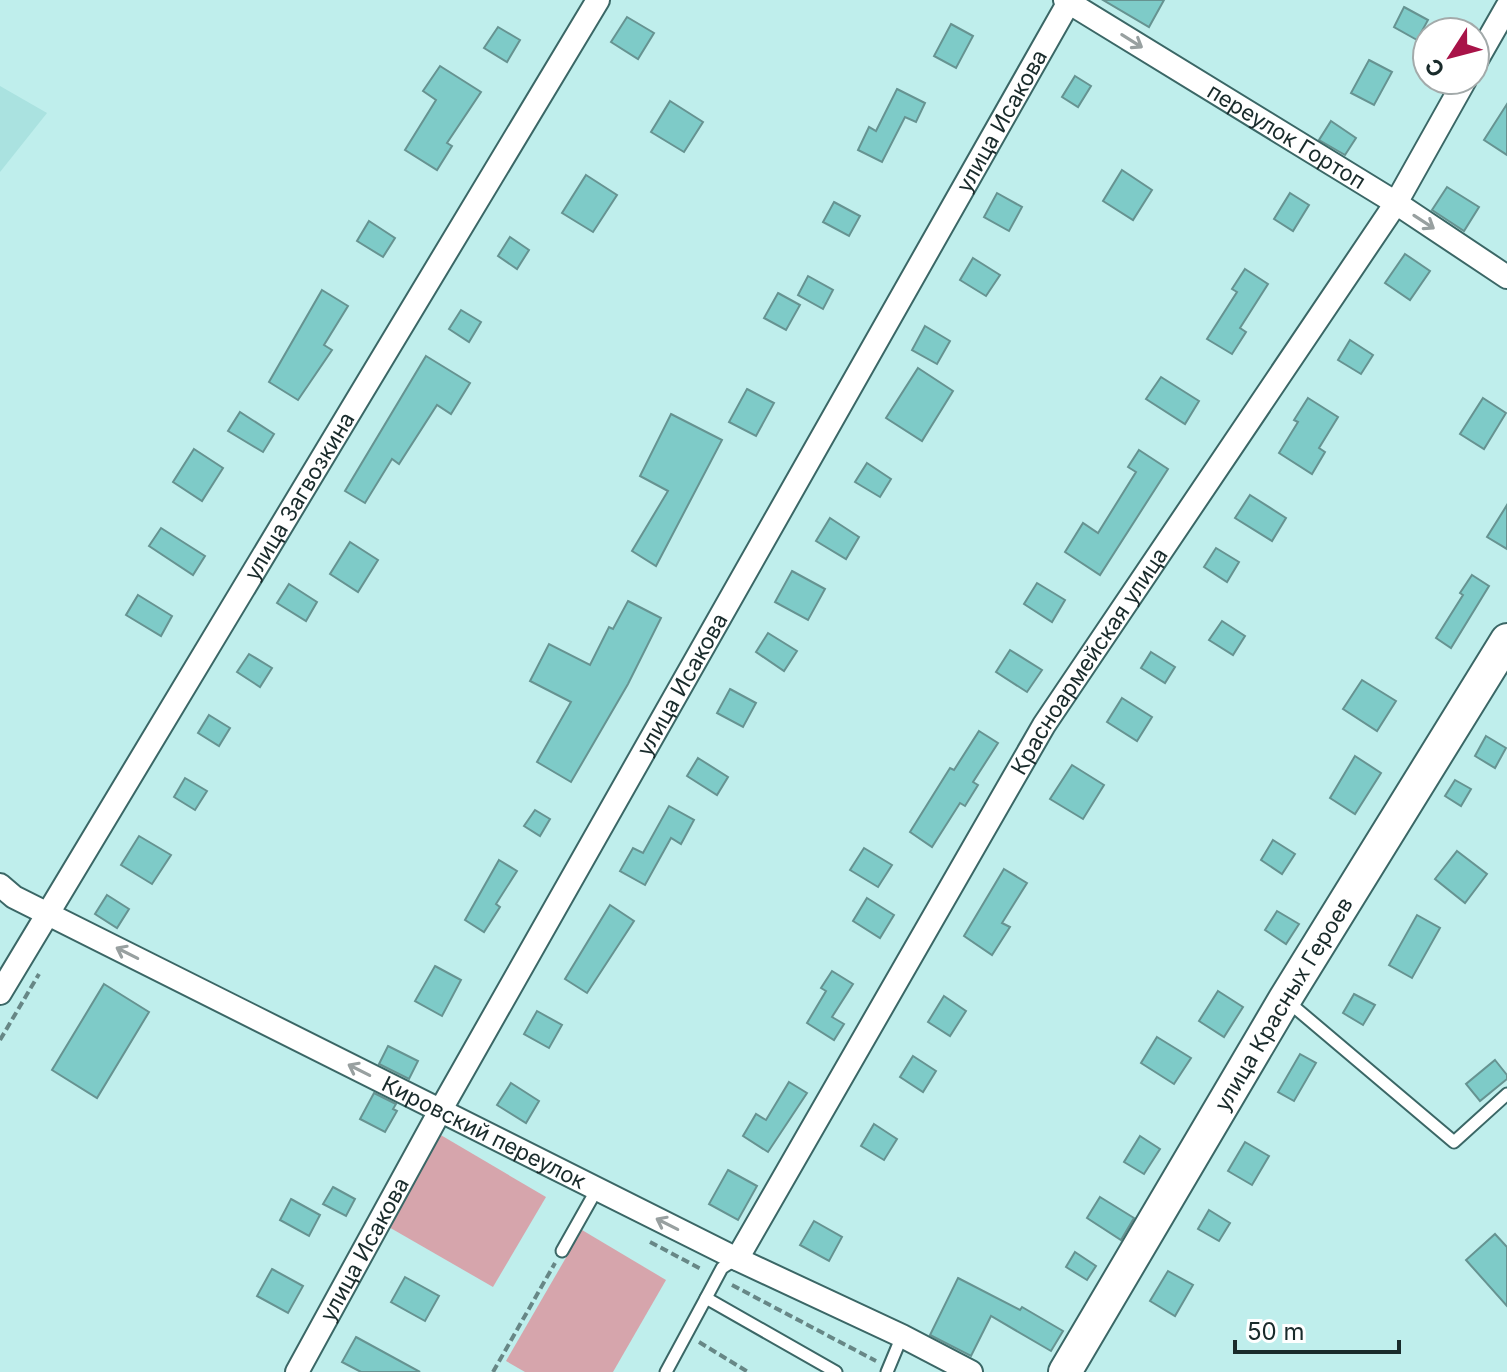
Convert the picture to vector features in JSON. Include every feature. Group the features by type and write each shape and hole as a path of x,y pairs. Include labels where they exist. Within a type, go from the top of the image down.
{"main road":[{"name":"улица Красных Героев","path":"1065,1372 1285,999 1507,640"}],"street":[{"name":"улица Загвозкина","path":"0,993 598,0"},
{"name":"переулок Гортоп","path":"1068,1 1396,203 1507,277"},
{"name":"улица Исакова","path":"297,1372 440,1111 1068,1"},
{"path":"1491,35 1507,7"},
{"name":"Красноармейская улица","path":"737,1259 1044,725 1396,203 1456,96"},
{"name":"Кировский переулок","path":"0,885 14,897 440,1111 971,1372"}],"lane":[{"path":"1285,999 1454,1142 1507,1094"},
{"path":"562,1251 597,1189"},
{"path":"666,1372 722,1268 737,1259"},
{"path":"706,1298 836,1372"},
{"path":"887,1372 902,1336"}],"path":[{"path":"0,1040 41,972"},
{"path":"493,1372 562,1251"},
{"path":"686,1334 748,1372"}],"shaded area":[{"path":"0,86 47,113 0,172"},
{"path":"439,1134 546,1197 493,1287 387,1226"},
{"path":"582,1230 666,1280 613,1372 525,1372 506,1361"}],"building":[{"path":"1103,0 1164,0 1149,27"},
{"path":"1404,7 1421,16 1411,16 1411,37 1394,27"},
{"path":"627,17 654,33 638,59 611,42"},
{"path":"951,24 973,36 956,68 934,56"},
{"path":"498,27 520,40 507,62 484,48"},
{"path":"1369,60 1392,72 1374,105 1351,93"},
{"path":"440,66 481,92 447,143 452,146 437,170 405,150 436,100 423,91"},
{"path":"1075,76 1091,86 1078,107 1062,97"},
{"path":"897,89 925,103 916,122 905,117 882,162 858,150 869,127 876,131"},
{"path":"670,101 703,122 684,152 651,132"},
{"path":"1507,104 1507,155 1484,140"},
{"path":"1331,121 1356,138 1345,155 1319,140"},
{"path":"1122,170 1152,190 1133,220 1103,201"},
{"path":"586,175 617,195 593,232 562,213"},
{"path":"1447,187 1479,207 1464,231 1432,210"},
{"path":"997,193 1022,207 1009,231 984,217"},
{"path":"1290,193 1309,205 1293,231 1274,219"},
{"path":"834,202 860,216 849,236 823,222"},
{"path":"369,221 395,238 383,257 357,241"},
{"path":"510,237 529,250 517,269 498,256"},
{"path":"1405,254 1430,271 1410,300 1385,283"},
{"path":"973,258 1000,275 986,296 960,280"},
{"path":"1245,269 1268,284 1240,328 1246,332 1232,354 1207,339 1237,292 1232,289"},
{"path":"808,276 833,290 823,309 798,295"},
{"path":"322,290 348,306 324,345 332,350 298,400 269,382"},
{"path":"778,293 800,305 786,330 764,318"},
{"path":"461,310 481,322 469,342 449,329"},
{"path":"925,326 950,341 937,364 912,350"},
{"path":"1350,340 1373,355 1361,374 1338,360"},
{"path":"426,356 470,383 451,414 437,405 399,464 392,459 365,503 345,491"},
{"path":"918,368 953,391 922,441 886,418"},
{"path":"1161,377 1199,401 1185,424 1146,399"},
{"path":"747,389 774,403 756,436 729,422"},
{"path":"1308,398 1338,417 1319,448 1325,452 1312,474 1279,453"},
{"path":"1483,398 1506,413 1484,449 1460,434"},
{"path":"240,412 274,434 263,452 228,431"},
{"path":"671,414 722,440 656,566 632,551 668,491 640,476"},
{"path":"194,449 223,468 202,501 173,482"},
{"path":"1139,450 1168,469 1100,575 1065,552 1083,523 1098,533 1136,472 1128,467"},
{"path":"867,463 891,479 880,497 855,482"},
{"path":"1250,495 1286,518 1272,541 1235,518"},
{"path":"1507,505 1507,549 1487,537"},
{"path":"830,518 859,537 846,559 816,541"},
{"path":"161,528 205,556 193,575 149,546"},
{"path":"350,542 378,560 358,592 330,574"},
{"path":"1216,548 1239,562 1227,582 1204,567"},
{"path":"792,571 825,589 808,620 775,602"},
{"path":"1472,575 1489,586 1451,648 1436,638"},
{"path":"1037,583 1065,600 1052,622 1024,604"},
{"path":"289,584 317,602 306,621 277,603"},
{"path":"138,595 172,616 161,636 126,615"},
{"path":"628,601 661,618 628,684 571,782 537,762 571,702 530,681 549,644 590,665 609,627 613,629"},
{"path":"1222,621 1245,636 1233,655 1209,640"},
{"path":"768,633 797,651 784,671 756,652"},
{"path":"1010,650 1042,670 1027,692 996,672"},
{"path":"1151,652 1175,667 1165,683 1141,668"},
{"path":"249,654 272,668 260,687 237,672"},
{"path":"1362,680 1396,701 1377,731 1343,709"},
{"path":"730,689 756,703 743,727 717,713"},
{"path":"1122,698 1152,717 1137,741 1107,722"},
{"path":"209,715 230,728 219,746 198,733"},
{"path":"979,731 998,743 973,782 978,785 965,806 960,803 932,847 910,832 950,768 954,770"},
{"path":"1486,736 1506,748 1495,768 1475,756"},
{"path":"1355,756 1381,773 1355,814 1330,798"},
{"path":"698,758 728,777 717,795 687,776"},
{"path":"1072,765 1104,785 1083,819 1050,799"},
{"path":"185,778 207,791 195,810 174,797"},
{"path":"1455,780 1471,789 1461,806 1445,796"},
{"path":"669,806 694,820 681,844 671,838 645,885 620,871 633,848 643,853"},
{"path":"535,810 550,819 540,836 524,826"},
{"path":"139,836 171,855 152,884 121,865"},
{"path":"1273,840 1295,854 1282,874 1261,860"},
{"path":"864,848 892,865 878,887 850,870"},
{"path":"1457,851 1487,874 1465,903 1435,879"},
{"path":"499,860 517,871 496,904 500,907 484,932 465,920"},
{"path":"1004,869 1027,883 1002,923 1010,927 992,955 964,936"},
{"path":"107,895 129,909 117,928 95,914"},
{"path":"867,898 894,915 880,938 853,921"},
{"path":"610,905 634,921 587,993 565,979"},
{"path":"1277,911 1299,924 1286,944 1265,930"},
{"path":"1417,915 1440,928 1412,978 1389,965"},
{"path":"435,966 461,980 442,1016 415,1001"},
{"path":"832,971 853,984 832,1017 844,1024 834,1040 807,1023 826,991 821,988"},
{"path":"104,984 149,1012 97,1098 52,1070"},
{"path":"1218,991 1243,1007 1224,1037 1199,1021"},
{"path":"1354,994 1375,1005 1363,1025 1343,1013"},
{"path":"944,996 966,1011 950,1036 928,1022"},
{"path":"537,1011 562,1025 549,1048 524,1034"},
{"path":"1157,1037 1191,1058 1174,1084 1141,1063"},
{"path":"388,1046 418,1061 409,1079 379,1064"},
{"path":"1300,1054 1316,1063 1294,1101 1278,1092"},
{"path":"913,1056 936,1071 923,1092 900,1077"},
{"path":"1495,1060 1507,1079 1480,1101 1466,1084"},
{"path":"789,1082 807,1093 768,1152 743,1136 756,1114 766,1120"},
{"path":"511,1083 539,1101 526,1123 497,1105"},
{"path":"374,1093 396,1104 393,1109 397,1111 385,1132 360,1119"},
{"path":"874,1124 897,1139 884,1160 861,1146"},
{"path":"1140,1136 1160,1149 1144,1174 1124,1162"},
{"path":"1245,1142 1269,1156 1252,1185 1228,1171"},
{"path":"728,1170 757,1186 738,1220 709,1204"},
{"path":"333,1187 355,1199 346,1216 323,1204"},
{"path":"1100,1197 1134,1218 1121,1240 1087,1218"},
{"path":"291,1199 320,1215 309,1236 280,1220"},
{"path":"1209,1210 1230,1223 1219,1241 1198,1229"},
{"path":"814,1221 842,1237 829,1261 800,1245"},
{"path":"1495,1234 1507,1247 1507,1306 1466,1260"},
{"path":"1075,1252 1096,1266 1087,1280 1066,1267"},
{"path":"272,1269 303,1286 288,1313 257,1296"},
{"path":"1168,1271 1193,1285 1175,1316 1150,1301"},
{"path":"405,1277 439,1296 425,1321 391,1302"},
{"path":"958,1278 1020,1310 1022,1307 1063,1331 1051,1351 991,1316 971,1356 930,1335"},
{"path":"356,1337 420,1372 361,1372 342,1362"}]}
